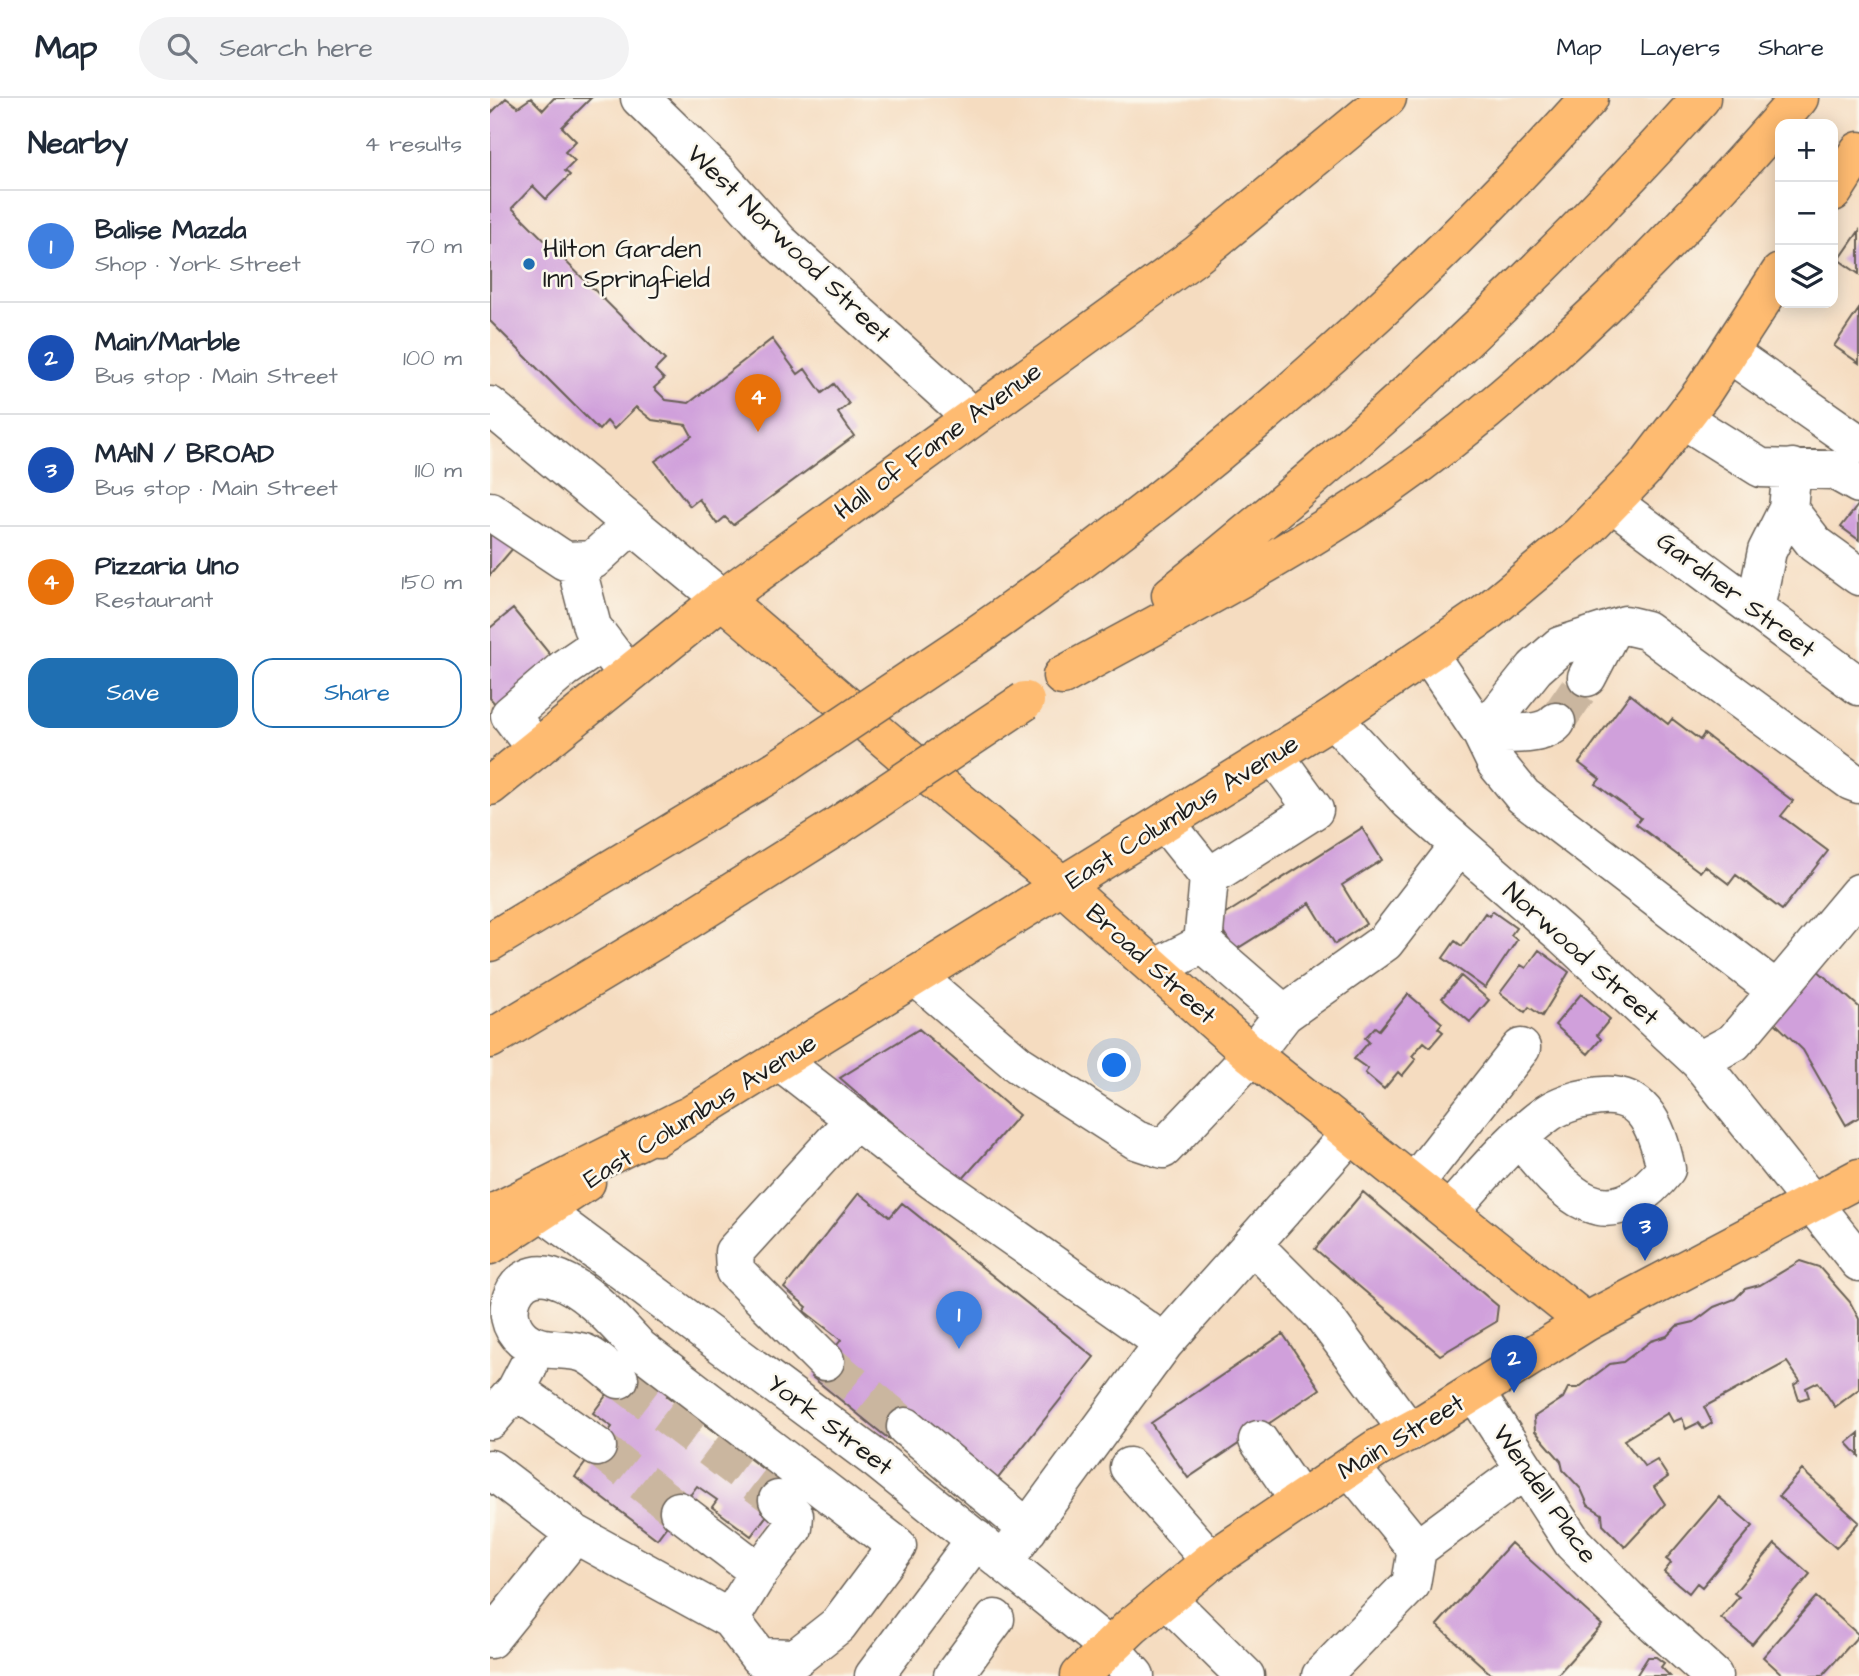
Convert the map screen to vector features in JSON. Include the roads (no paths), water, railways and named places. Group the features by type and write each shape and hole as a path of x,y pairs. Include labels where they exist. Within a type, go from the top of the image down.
{"main road":[{"name":"Hall of Fame Avenue","path":"490,786 722,599 1198,254 1387,98"},
{"path":"490,1039 839,825 1062,676 1247,535 1366,434 1553,257 1701,98"},
{"path":"1062,676 1272,561 1327,527 1431,455 1620,288 1746,159 1799,98"},
{"path":"490,942 776,770 964,644 1100,545 1297,384 1484,209 1582,104"},
{"path":"1838,183 1859,151"},
{"name":"East Columbus Avenue","path":"490,1245 684,1118 1063,886 1429,655 1533,575 1613,503 1683,419 1775,281"},
{"name":"Broad Street","path":"722,599 925,773 1063,886 1252,1055 1586,1322"},
{"path":"490,1215 684,1118"},
{"name":"Main Street","path":"1080,1676 1166,1598 1212,1561 1350,1467 1586,1322 1859,1178"}],"street":[{"name":"West Norwood Street","path":"640,98 717,173 779,242 971,416"},
{"path":"1729,353 1859,444"},
{"path":"490,407 630,526 722,599"},
{"path":"1683,419 1761,468 1834,470 1859,484"},
{"path":"1755,609 1767,551 1788,509 1793,468"},
{"name":"Gardner Street","path":"1613,503 1859,686"},
{"path":"1788,509 1815,544 1859,576"},
{"path":"490,511 565,561 593,561 630,526"},
{"path":"575,561 592,627 627,674"},
{"path":"1482,734 1535,668 1560,646 1625,625 1646,630 1851,781 1859,784"},
{"path":"1587,677 1612,629"},
{"path":"536,749 500,721 565,668 603,642"},
{"path":"1429,655 1482,734 1496,763 1523,796 1777,991"},
{"name":"Norwood Street","path":"1333,718 1409,801 1564,936 1699,1061 1815,1203 1859,1262"},
{"path":"1482,734 1538,731 1552,727 1556,722"},
{"path":"1209,877 1314,810 1273,755"},
{"path":"1165,822 1209,877 1203,944"},
{"path":"915,976 1018,1064 1136,1140 1163,1149 1252,1055 1284,1014 1385,942 1459,846"},
{"path":"1699,1061 1734,1042 1859,893"},
{"path":"1203,944 1284,1014"},
{"path":"1156,968 1203,944"},
{"path":"1414,1184 1521,1048"},
{"path":"780,1060 934,1181 1164,1343"},
{"path":"825,1361 735,1271 734,1252 855,1119"},
{"path":"874,1676 990,1550 1028,1529 1164,1343 1351,1133"},
{"path":"1449,1212 1519,1137"},
{"name":"York Street","path":"542,1211 877,1460 1110,1648 1135,1676"},
{"path":"1252,1244 1322,1314 1409,1432"},
{"path":"619,1379 586,1354 558,1349 537,1349 520,1337 509,1317 510,1300 517,1285 531,1277 549,1276 566,1282 611,1318 639,1348 897,1546"},
{"path":"490,1420 516,1390 537,1349"},
{"path":"516,1390 597,1447"},
{"name":"Wendell Place","path":"1475,1392 1559,1523 1591,1563 1713,1676"},
{"path":"906,1427 1028,1529"},
{"path":"1258,1440 1300,1501"},
{"path":"1129,1466 1212,1561"},
{"path":"1350,1467 1417,1549"},
{"path":"490,1469 576,1534 730,1619 760,1657 796,1658 838,1625 931,1503"},
{"path":"1321,1676 1411,1584 1417,1549 1524,1470"},
{"path":"730,1619 759,1572 793,1528 794,1515 778,1500"},
{"path":"679,1511 759,1572"},
{"path":"490,1639 576,1534"},
{"path":"1166,1598 1245,1676"},
{"path":"953,1676 995,1619"}],"tunnel":[{"path":"1556,722 1587,677"},
{"path":"825,1361 906,1427"},
{"path":"619,1379 778,1500"},
{"path":"597,1447 679,1511"}],"place":[{"name":"Hilton Garden Inn Springfield","path":"529,264"},
{"name":"Pizzaria Uno","path":"758,432"},
{"name":"MAIN / BROAD","path":"1645,1261"},
{"name":"Balise Mazda","path":"959,1349"},
{"name":"Main/Marble","path":"1514,1393"}]}
